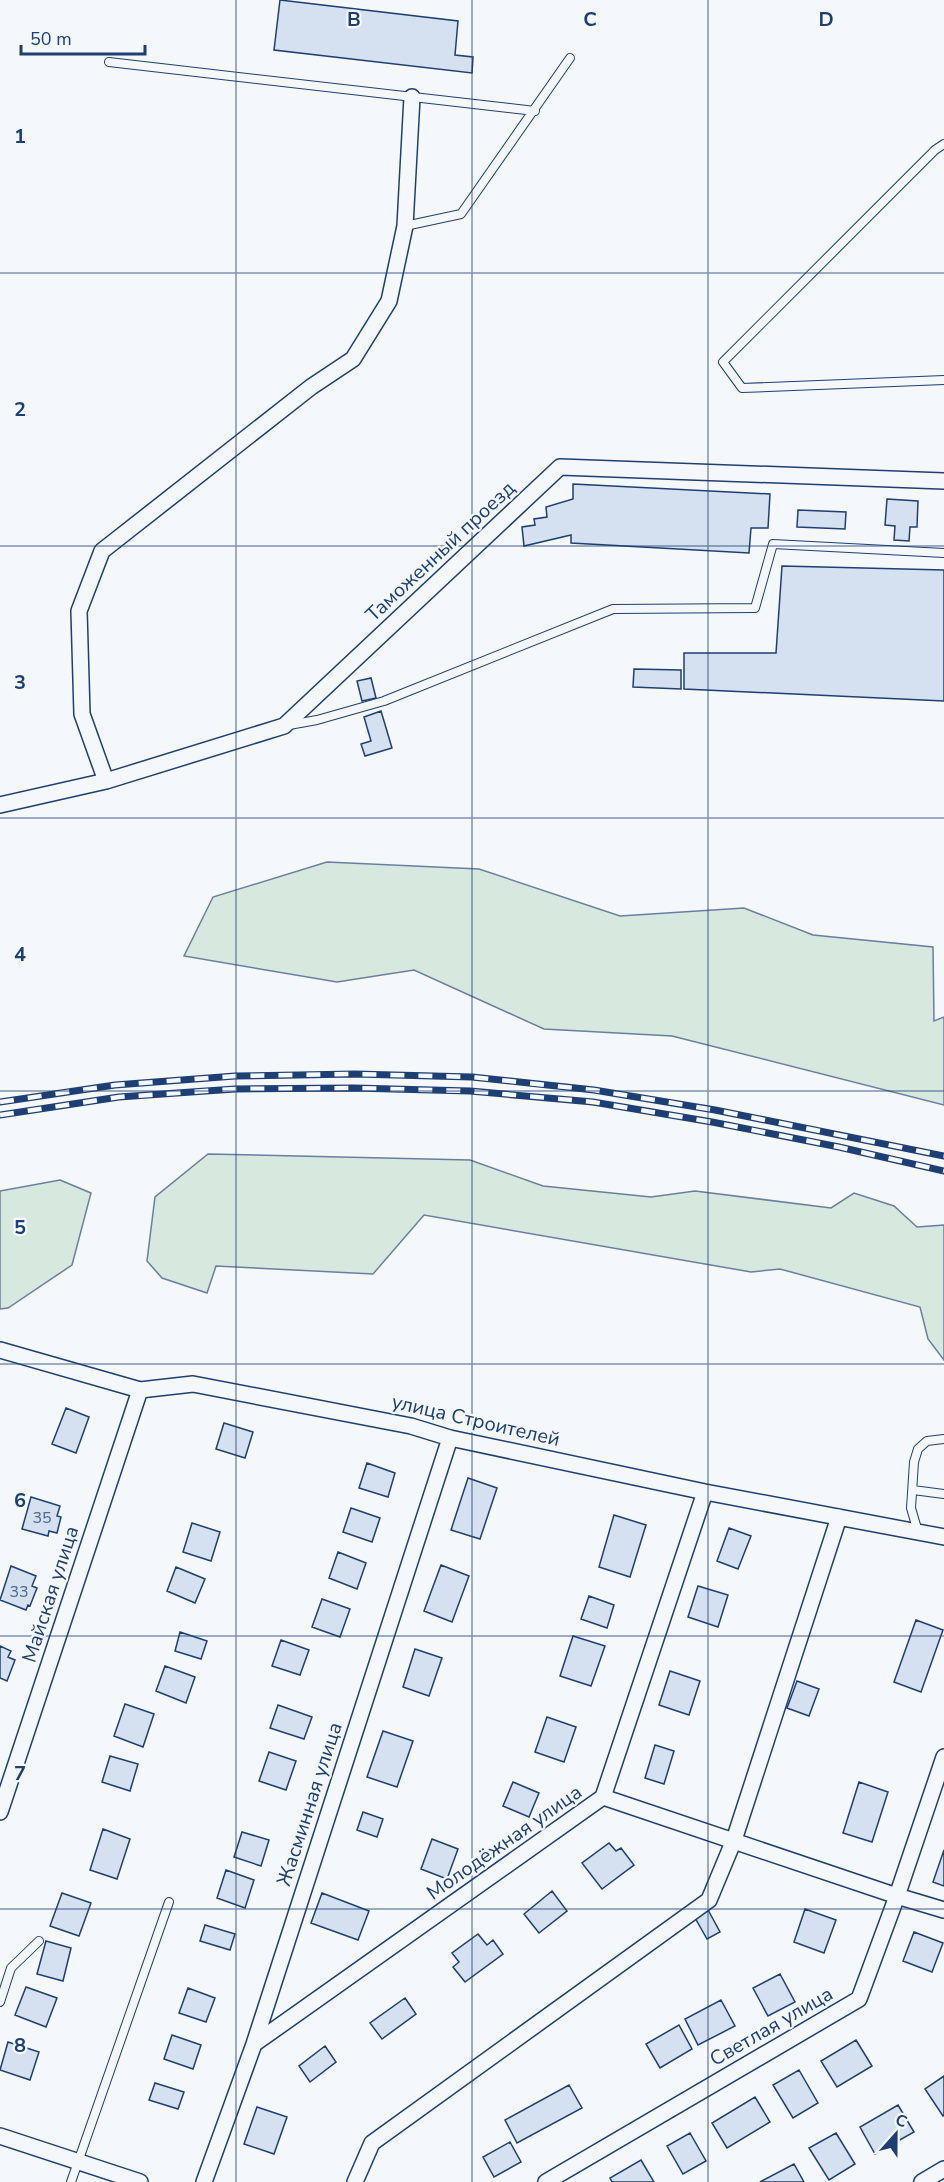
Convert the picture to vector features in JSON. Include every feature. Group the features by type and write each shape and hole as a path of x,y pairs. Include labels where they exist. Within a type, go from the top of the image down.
{"street":[{"path":"106,781 82,714 79,611 102,551 311,387 353,359 390,301 405,226 412,97"},
{"name":"Таможенный проезд","path":"0,805 106,781 284,726 560,467 944,481"},
{"name":"улица Строителей","path":"0,1350 140,1390 193,1384 411,1426 450,1438 705,1492 944,1537"},
{"name":"Майская улица","path":"0,1812 140,1390"},
{"name":"Жасминная улица","path":"204,2182 254,2044 450,1438"},
{"name":"Молодёжная улица","path":"254,2044 603,1797 705,1492"},
{"path":"355,2182 372,2143 709,1900 734,1840 839,1517"},
{"name":"Светлая улица","path":"546,2182 859,1999 944,1757"},
{"path":"603,1797 944,1910"},
{"path":"0,2136 140,2182"},
{"path":"922,2182 944,2169"}],"lane":[{"path":"405,226 461,214 570,58"},
{"path":"109,62 535,111"},
{"path":"944,144 935,150 723,362 742,388 944,380"},
{"path":"284,726 316,720 384,701 613,609 754,608 772,544 944,553"},
{"path":"918,1532 911,1508 914,1462 918,1449 927,1441 944,1439"},
{"path":"913,1490 944,1494"},
{"path":"71,2182 169,1902"},
{"path":"0,2002 11,1968 39,1941"}],"shaded area":[{"path":"327,862 479,869 620,916 744,908 813,935 933,947 934,1021 944,1017 944,1105 672,1036 544,1029 414,970 337,982 184,956 213,897"},
{"path":"208,1154 470,1160 543,1186 651,1197 695,1191 831,1208 854,1193 894,1206 917,1227 944,1225 944,1360 928,1339 920,1307 780,1269 751,1272 424,1215 373,1274 216,1266 207,1293 162,1278 147,1261 155,1197"},
{"path":"60,1180 91,1193 72,1265 8,1308 0,1309 0,1191"}],"building":[{"path":"280,0 458,21 455,55 473,57 472,73 274,50"},
{"path":"573,484 770,494 768,528 751,528 749,553 571,543 571,535 524,546 522,527 535,525 534,519 547,517 546,507 573,499"},
{"path":"887,499 918,501 917,527 910,527 909,541 894,540 895,526 885,525"},
{"path":"798,510 846,512 845,529 797,527"},
{"path":"782,566 944,570 944,701 684,689 684,653 776,653"},
{"path":"634,669 681,670 681,689 633,687"},
{"path":"371,678 376,698 362,701 357,681"},
{"path":"381,711 392,748 365,756 361,744 371,741 364,717"},
{"path":"66,1408 89,1417 76,1453 52,1444"},
{"path":"224,1423 253,1432 245,1458 216,1449"},
{"path":"367,1463 395,1473 388,1497 359,1488"},
{"path":"468,1478 497,1488 480,1539 451,1530"},
{"path":"31,1497 60,1506 57,1516 61,1517 57,1533 49,1531 48,1536 22,1529"},
{"path":"351,1508 380,1518 372,1542 343,1532"},
{"path":"614,1515 646,1525 630,1577 599,1567"},
{"path":"192,1523 220,1532 211,1561 183,1552"},
{"path":"729,1528 751,1536 738,1569 717,1561"},
{"path":"338,1552 366,1563 357,1589 329,1578"},
{"path":"441,1565 469,1576 452,1622 424,1611"},
{"path":"11,1566 36,1576 32,1586 37,1588 26,1610 0,1600"},
{"path":"176,1567 205,1579 195,1603 167,1591"},
{"path":"698,1586 728,1595 718,1627 688,1617"},
{"path":"589,1596 614,1605 607,1628 581,1619"},
{"path":"322,1599 350,1609 340,1637 312,1627"},
{"path":"916,1620 943,1630 921,1692 894,1682"},
{"path":"180,1632 207,1641 201,1659 175,1651"},
{"path":"573,1636 605,1646 591,1686 560,1676"},
{"path":"281,1640 309,1650 300,1675 272,1666"},
{"path":"0,1646 11,1651 8,1657 15,1660 7,1681 0,1678"},
{"path":"415,1649 442,1658 429,1696 403,1687"},
{"path":"165,1666 195,1677 186,1703 156,1691"},
{"path":"670,1671 700,1681 689,1715 659,1705"},
{"path":"797,1681 819,1689 809,1716 787,1708"},
{"path":"125,1704 154,1714 143,1747 114,1736"},
{"path":"278,1705 312,1717 304,1739 270,1728"},
{"path":"547,1717 576,1727 564,1762 535,1752"},
{"path":"383,1731 413,1741 397,1787 367,1777"},
{"path":"655,1745 674,1751 664,1784 645,1778"},
{"path":"269,1752 296,1761 286,1790 259,1781"},
{"path":"110,1756 138,1764 130,1791 102,1782"},
{"path":"513,1782 539,1793 529,1817 503,1806"},
{"path":"859,1782 888,1792 872,1842 843,1833"},
{"path":"363,1812 383,1819 377,1837 357,1830"},
{"path":"103,1829 130,1839 117,1879 90,1870"},
{"path":"242,1832 269,1840 261,1866 234,1857"},
{"path":"432,1839 458,1849 447,1879 421,1869"},
{"path":"609,1843 616,1851 621,1848 634,1865 602,1889 582,1863"},
{"path":"944,1850 944,1886 933,1882"},
{"path":"226,1870 254,1880 245,1908 217,1898"},
{"path":"552,1891 567,1911 539,1933 524,1914"},
{"path":"62,1893 91,1903 79,1936 50,1926"},
{"path":"322,1893 369,1911 358,1940 311,1923"},
{"path":"707,1908 720,1932 707,1939 694,1916"},
{"path":"805,1909 836,1920 824,1953 794,1942"},
{"path":"205,1925 235,1934 230,1950 200,1941"},
{"path":"914,1932 943,1943 932,1972 903,1961"},
{"path":"478,1934 487,1945 493,1940 503,1954 465,1982 453,1967 459,1962 452,1953"},
{"path":"46,1941 71,1948 63,1981 37,1974"},
{"path":"780,1974 795,2002 768,2016 753,1988"},
{"path":"26,1987 57,1998 46,2027 15,2015"},
{"path":"188,1988 215,1998 206,2022 179,2013"},
{"path":"405,1998 416,2014 382,2039 370,2023"},
{"path":"721,2000 735,2026 698,2045 685,2019"},
{"path":"679,2025 692,2049 660,2068 646,2044"},
{"path":"172,2035 201,2045 193,2069 164,2059"},
{"path":"856,2040 872,2066 837,2087 821,2061"},
{"path":"8,2042 39,2052 30,2080 0,2070"},
{"path":"325,2046 336,2062 310,2082 299,2066"},
{"path":"799,2070 818,2103 793,2118 773,2085"},
{"path":"944,2076 944,2115 943,2116 925,2089"},
{"path":"155,2083 184,2092 178,2109 149,2100"},
{"path":"569,2085 582,2108 517,2143 505,2120"},
{"path":"755,2097 770,2122 727,2148 712,2123"},
{"path":"898,2105 914,2132 875,2154 860,2127"},
{"path":"257,2107 287,2117 274,2154 244,2144"},
{"path":"690,2133 706,2161 683,2174 667,2146"},
{"path":"836,2133 855,2164 829,2180 809,2148"},
{"path":"510,2142 521,2162 494,2177 483,2157"},
{"path":"641,2160 654,2182 612,2182 610,2178"},
{"path":"794,2164 804,2182 760,2182"}],"railway":[{"path":"0,1102 115,1085 235,1076 355,1074 472,1077 594,1090 715,1110 944,1156"},
{"path":"0,1115 119,1097 235,1089 354,1088 470,1091 593,1102 712,1122 944,1171"}]}
